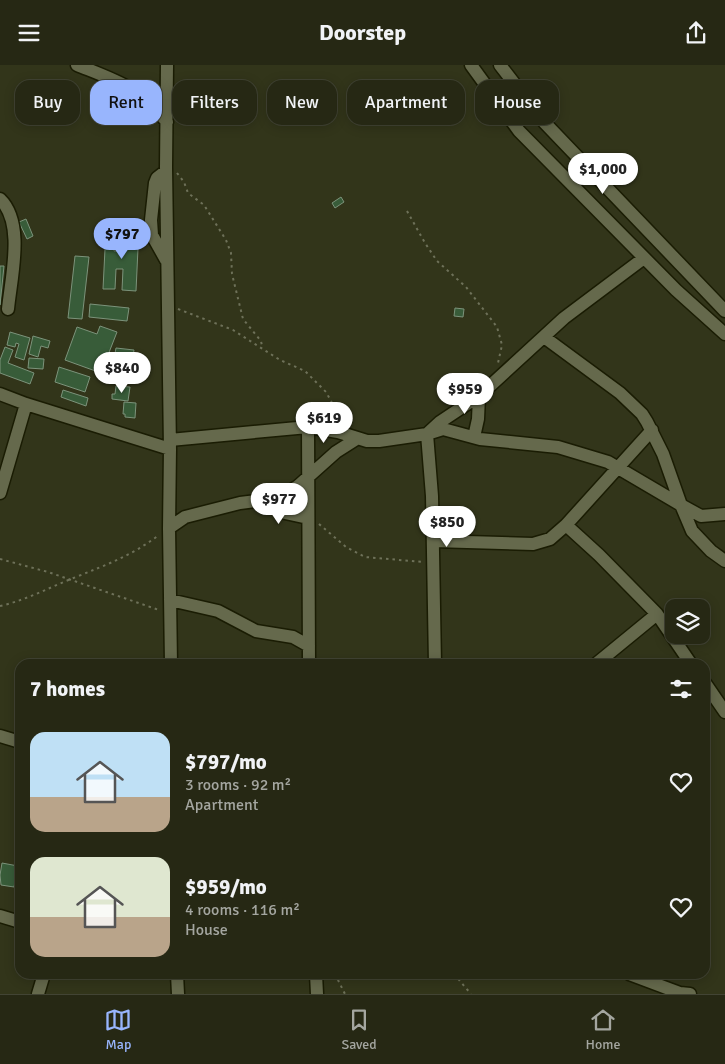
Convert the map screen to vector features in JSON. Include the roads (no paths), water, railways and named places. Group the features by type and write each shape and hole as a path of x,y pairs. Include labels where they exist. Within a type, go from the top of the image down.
{"street":[{"path":"77,65 131,87 154,106 166,122"},
{"path":"167,65 166,261 170,444 171,659"},
{"path":"471,65 519,131 644,258 711,323 725,334"},
{"path":"500,65 544,122 725,311"},
{"path":"0,199 9,211 16,238 8,309"},
{"path":"427,434 440,422 479,396 564,318 644,258"},
{"path":"544,337 620,393 642,414 652,431 692,531 711,551 725,561"},
{"path":"0,394 26,404 170,444 308,427 379,441 427,434 443,429 474,437 558,447 608,462 701,516 725,514"},
{"path":"474,437 478,419 479,396"},
{"path":"0,493 26,404"},
{"path":"308,427 309,659"},
{"path":"433,541 532,544 550,539 566,525 652,431"},
{"path":"427,434 432,496 435,659"},
{"path":"169,528 185,517 240,503 264,500 291,491 353,437"},
{"path":"264,500 285,513 308,518"},
{"path":"566,525 599,555 657,614 688,659"},
{"path":"170,600 218,611 256,631 293,637 309,646"},
{"path":"602,659 657,614"},
{"path":"710,689 723,705"},
{"path":"0,736 15,740"},
{"path":"0,916 15,921"},
{"path":"38,994 42,979"},
{"path":"177,979 178,994"},
{"path":"316,979 317,994"},
{"path":"639,979 661,990 690,994"}]}
